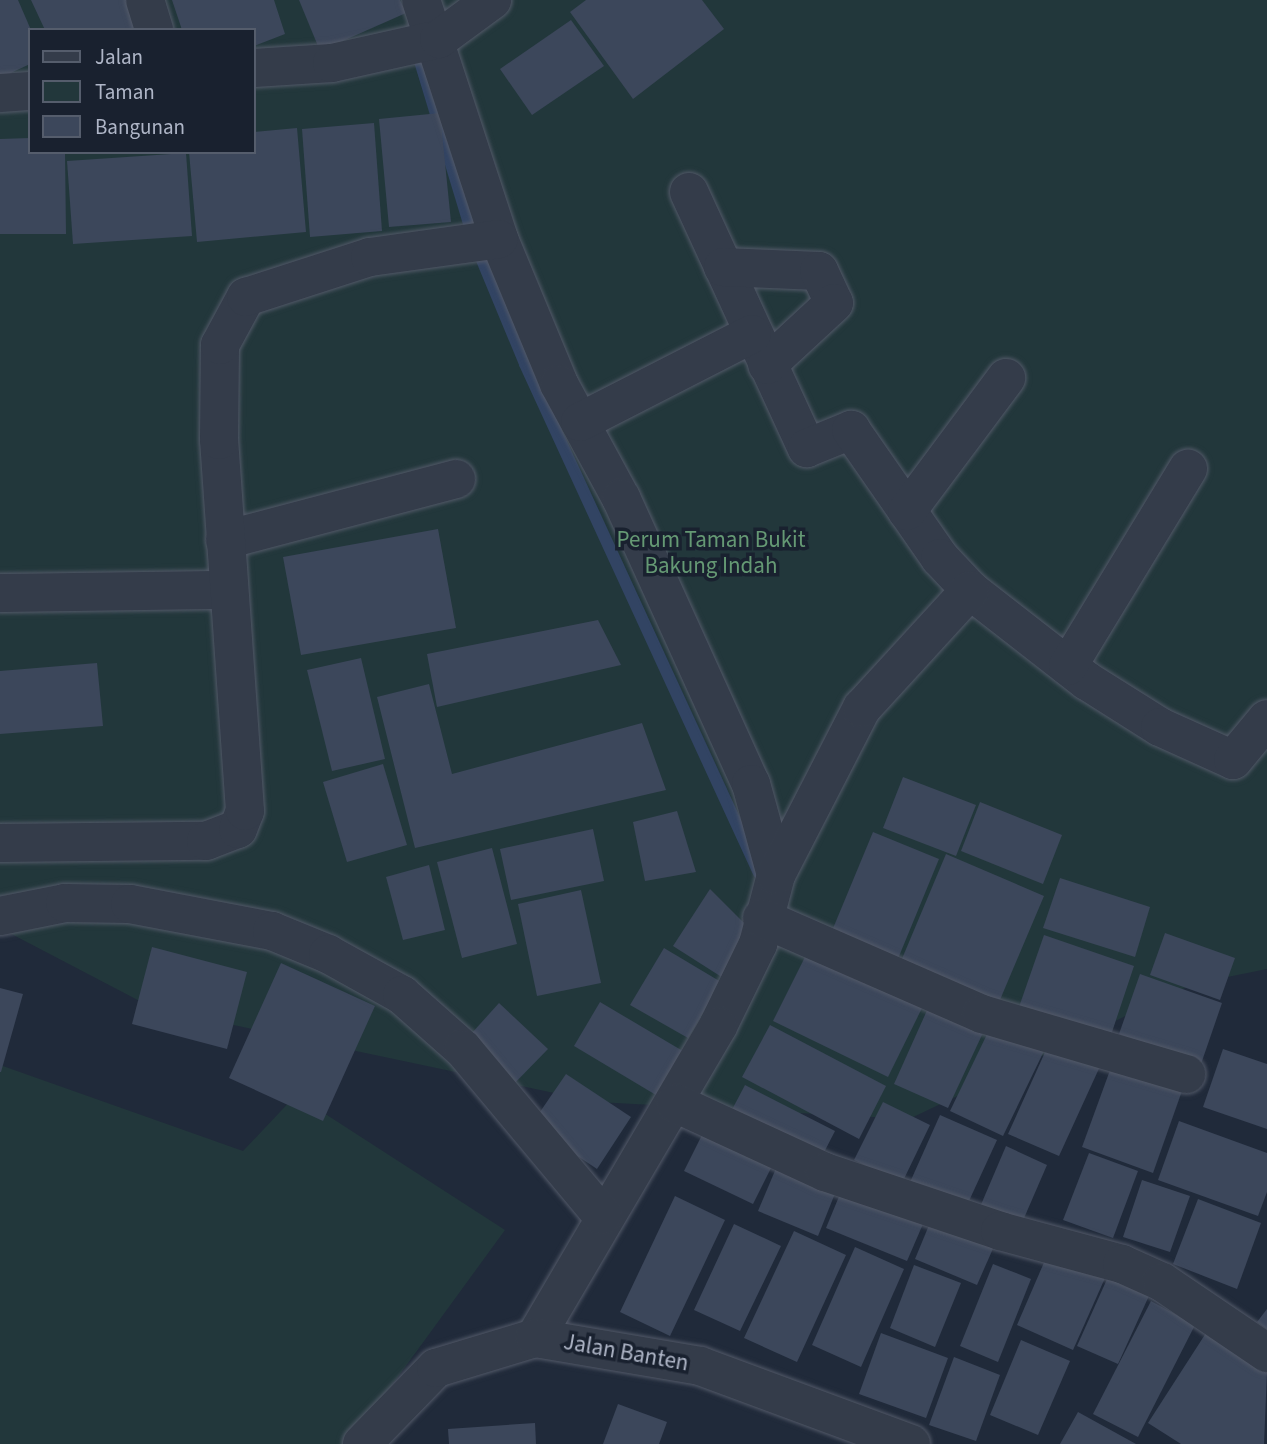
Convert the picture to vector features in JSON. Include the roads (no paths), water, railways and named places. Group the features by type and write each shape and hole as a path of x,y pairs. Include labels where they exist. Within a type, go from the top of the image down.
{"street":[{"path":"145,0 153,28"},
{"path":"421,0 439,39 499,239 580,422 621,498 751,784 776,875"},
{"path":"256,68 332,63 439,39 492,0"},
{"path":"0,93 28,91"},
{"path":"689,192 759,349 807,448 851,430 907,511 970,590 1068,666 1160,727 1233,760 1267,719"},
{"path":"0,843 206,841 238,829 245,811 226,540 220,345 246,297 370,257 499,239"},
{"path":"580,422 759,349 834,303 819,271 723,267"},
{"path":"907,511 1006,378"},
{"path":"1068,666 1188,469"},
{"path":"226,540 456,480"},
{"path":"0,593 229,590"},
{"path":"535,1338 602,1215 675,1102 758,944 762,918 776,875 862,708 970,590"},
{"path":"0,916 65,903 130,904 272,931 328,954 402,995 463,1049 602,1215"},
{"path":"762,918 982,1014 1186,1074"},
{"path":"675,1102 825,1172 1000,1231 1122,1264 1162,1282 1267,1353"},
{"name":"Jalan Banten","path":"362,1444 436,1368 535,1338 700,1366 911,1444"}],"waterway":[{"path":"416,48 475,243 525,364 759,873"}],"park label":[{"name":"Perum Taman Bukit Bakung Indah","path":"711,553"}]}
